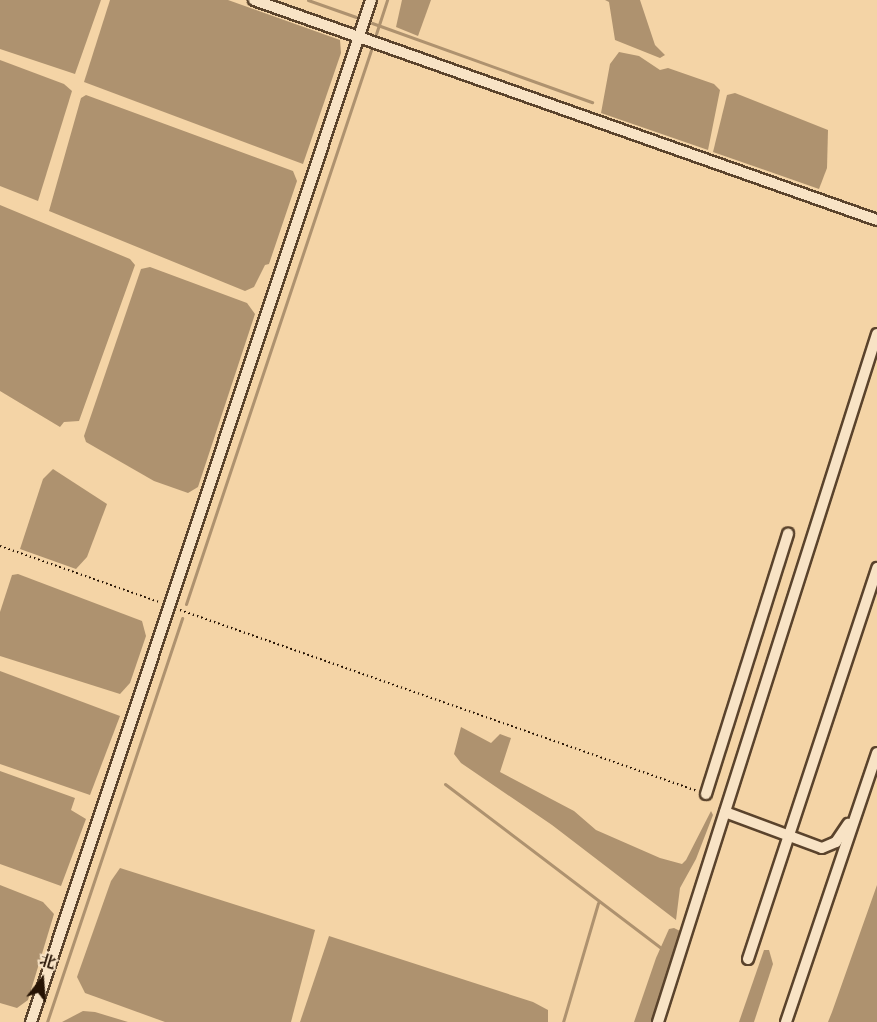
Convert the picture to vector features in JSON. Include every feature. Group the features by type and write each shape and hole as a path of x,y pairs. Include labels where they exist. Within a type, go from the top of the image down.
{"street":[{"path":"254,0 877,220"},
{"path":"31,1022 371,0"},
{"path":"658,1022 877,334"},
{"path":"706,794 788,534"},
{"path":"748,959 877,568"},
{"path":"786,1022 877,753"},
{"path":"725,812 812,845 830,846"},
{"path":"830,846 857,812"},
{"path":"830,846 838,867"}],"path":[{"path":"0,546 706,794"}],"shaded area":[{"path":"0,0 101,0 75,74 0,49"},
{"path":"110,0 228,0 340,40 341,53 303,164 84,82"},
{"path":"402,0 431,0 418,36 396,27"},
{"path":"605,0 640,0 655,45 665,55 660,58 615,40 609,2"},
{"path":"619,52 639,56 660,70 668,68 714,84 720,90 708,150 601,113 610,64"},
{"path":"0,60 64,84 72,91 38,201 0,186"},
{"path":"735,93 828,130 827,168 819,189 713,152 727,95"},
{"path":"86,95 293,171 297,181 269,264 265,265 254,287 245,291 49,211 81,98"},
{"path":"0,205 130,259 135,265 79,421 64,422 60,427 0,391"},
{"path":"150,267 247,303 255,314 198,487 188,493 154,481 86,442 84,436 141,269"},
{"path":"53,469 107,504 87,557 76,569 20,549 43,479"},
{"path":"18,574 142,621 146,636 130,683 120,694 0,656 0,612 12,575"},
{"path":"0,671 120,716 90,795 0,764"},
{"path":"461,727 491,743 500,734 511,738 500,772 574,811 596,830 660,858 682,864 711,811 713,815 696,859 680,888 676,920 552,825 461,763 454,754"},
{"path":"0,771 75,798 71,810 86,819 61,886 0,864"},
{"path":"120,868 315,930 291,1022 165,1022 85,993 77,977 111,881"},
{"path":"0,885 43,902 54,914 28,1000 17,1008 0,1003"},
{"path":"877,885 877,1022 828,1022 832,1012"},
{"path":"674,928 680,931 680,936 653,1022 634,1022 656,958 669,929"},
{"path":"329,936 533,1002 548,1010 548,1022 300,1022"},
{"path":"764,950 769,950 773,964 754,1022 739,1022"},
{"path":"83,1011 95,1012 128,1022 62,1022"}],"waterway":[{"path":"308,0 356,17"},
{"path":"376,34 387,0"},
{"path":"372,23 592,102"},
{"path":"186,604 371,50"},
{"path":"47,1022 182,618"},
{"path":"445,784 664,950"},
{"path":"563,1022 598,903"}]}
